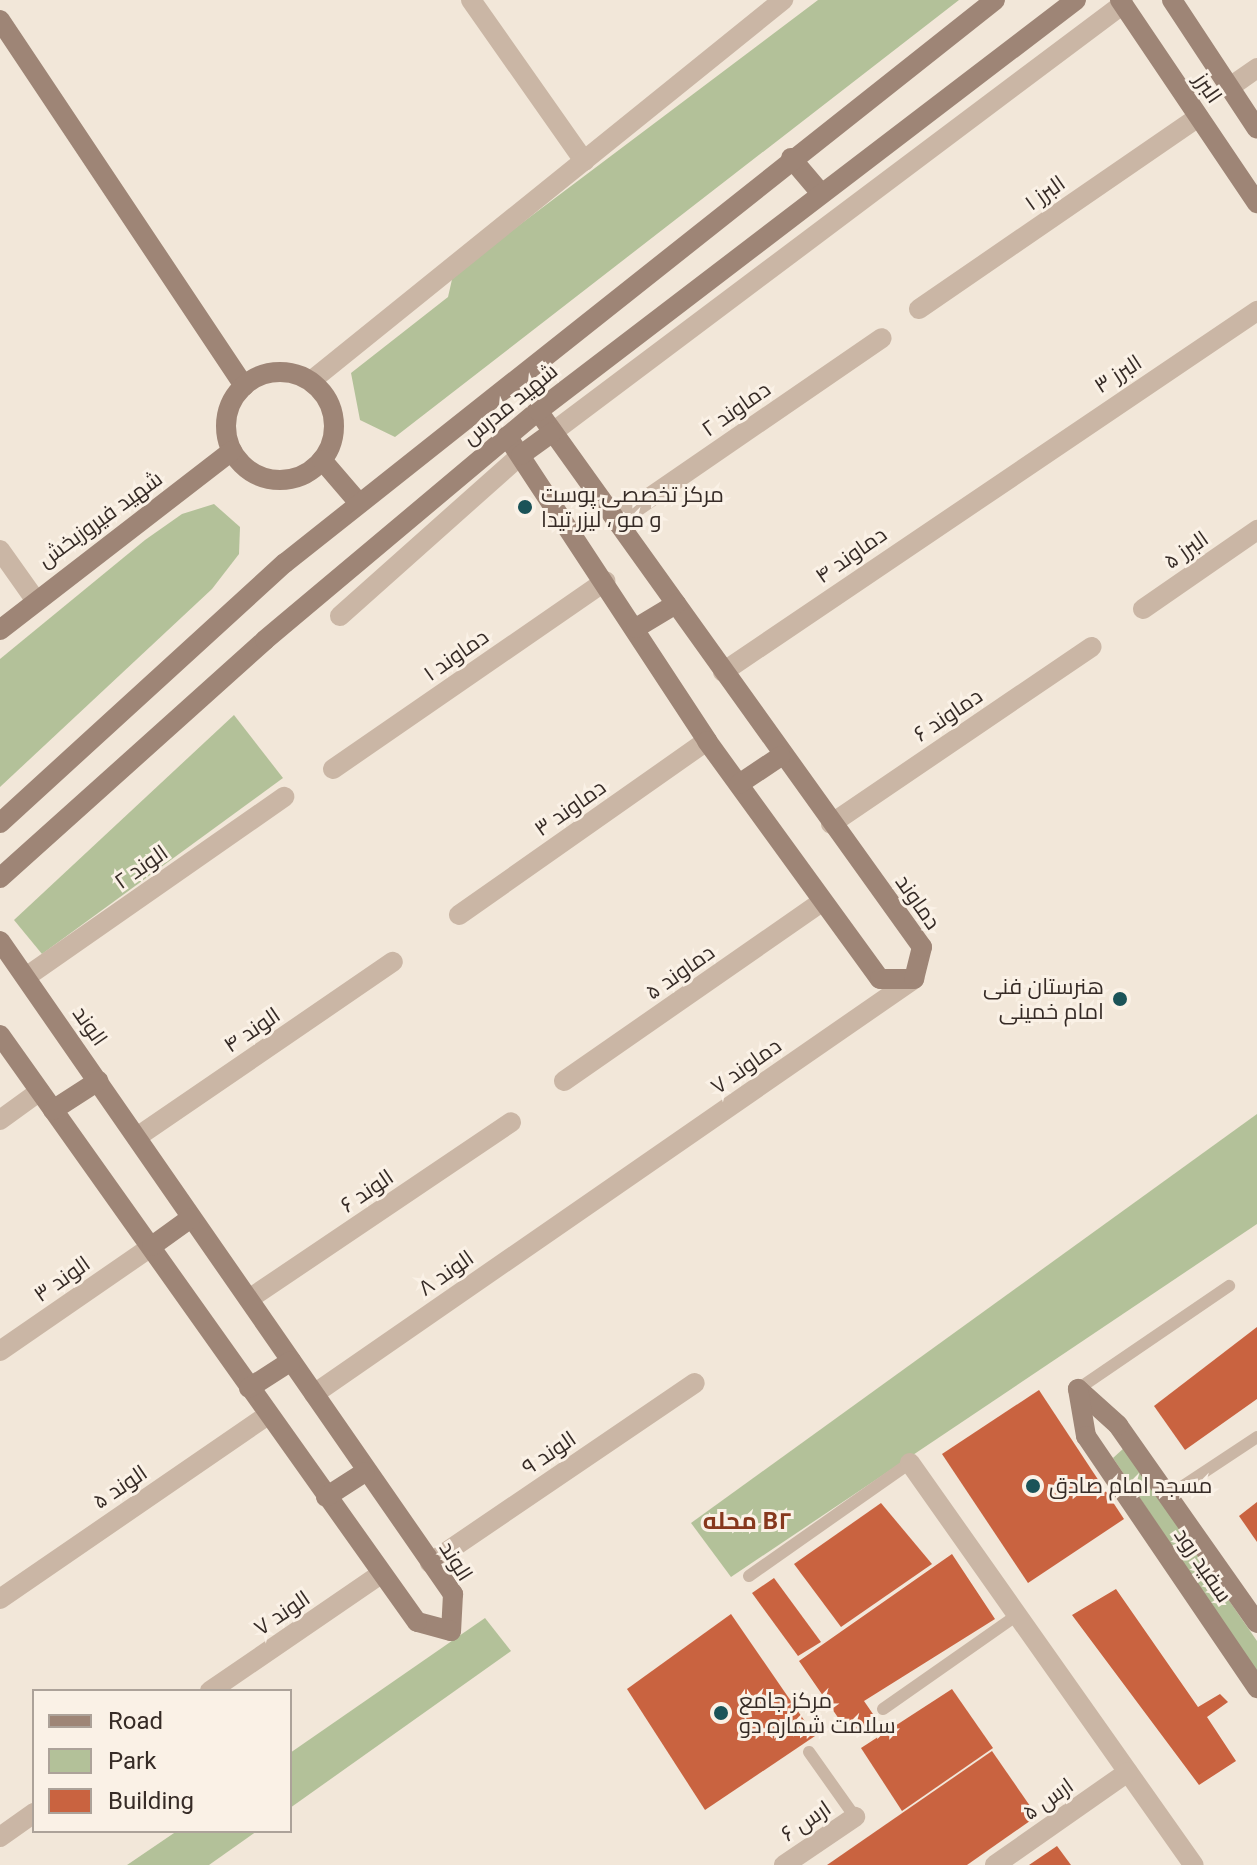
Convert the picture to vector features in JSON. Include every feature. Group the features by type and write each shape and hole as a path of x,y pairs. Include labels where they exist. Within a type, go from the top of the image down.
{"street":[{"path":"471,0 584,161"},
{"path":"311,381 783,0"},
{"name":"شهید مدرس","path":"0,823 359,503 791,158 995,0"},
{"name":"شهید مدرس","path":"0,878 265,640 507,436 819,191 1076,0"},
{"name":"البرز","path":"1172,0 1257,129"},
{"path":"340,616 521,455 1124,1"},
{"name":"البرز","path":"1124,1 1198,117 1256,199"},
{"path":"0,20 244,386"},
{"path":"1230,87 1257,68"},
{"name":"البرز ۱","path":"919,309 1198,117"},
{"path":"791,158 819,191"},
{"name":"البرز ۳","path":"1006,477 1257,311"},
{"name":"دماوند ۲","path":"617,520 882,338"},
{"path":"277,372 311,381 332,410 333,436 322,460 292,479 275,480 243,465 232,451 227,417 244,386 277,372"},
{"name":"دماوند","path":"538,411 781,756 922,947 914,979"},
{"path":"507,436 606,581 707,741 822,902 880,979 914,979"},
{"name":"شهید فیروزبخش","path":"0,630 34,598 232,451"},
{"path":"322,460 359,503"},
{"name":"دماوند ۴","path":"723,672 1006,477"},
{"name":"البرز ۵","path":"1143,609 1257,530"},
{"path":"0,550 34,598"},
{"name":"دماوند ۱","path":"333,769 606,581"},
{"path":"636,628 676,604"},
{"name":"دماوند ۶","path":"831,824 1091,647"},
{"name":"دماوند ۳","path":"459,915 707,741"},
{"path":"739,784 781,756"},
{"name":"الوند ۲","path":"26,977 284,797"},
{"name":"دماوند ۵","path":"564,1081 822,902"},
{"name":"الوند","path":"0,1035 417,1622 451,1631 453,1594 365,1472 249,1299 1,944"},
{"name":"الوند ۴","path":"137,1137 393,962"},
{"name":"دماوند ۷","path":"605,1192 914,979"},
{"path":"53,1110 98,1081"},
{"path":"0,1120 40,1091"},
{"name":"الوند ۶","path":"249,1299 511,1122"},
{"name":"الوند ۸","path":"314,1394 605,1192"},
{"path":"152,1246 191,1218"},
{"name":"الوند ۳","path":"0,1351 152,1246"},
{"path":"249,1388 291,1361"},
{"name":"الوند ۹","path":"430,1563 695,1383"},
{"name":"سفید رود","path":"1078,1389 1125,1434 1256,1621"},
{"name":"سفید رود","path":"1078,1389 1086,1436 1257,1688"},
{"name":"الوند ۵","path":"0,1599 268,1415"},
{"path":"1097,1451 1125,1434"},
{"path":"910,1463 1194,1865"},
{"path":"326,1497 365,1472"},
{"name":"الوند ۷","path":"213,1689 381,1574"},
{"name":"ارس ۵","path":"995,1865 1128,1772"},
{"path":"0,1837 32,1814"},
{"name":"ارس ۶","path":"784,1865 855,1817"}],"lane":[{"path":"1078,1389 1229,1286"},
{"path":"1168,1496 1257,1437"},
{"path":"749,1576 910,1463"},
{"path":"883,1709 1016,1616"},
{"path":"809,1752 855,1817"}],"green space":[{"path":"818,0 959,0 395,437 360,420 351,373 448,297 453,275"},
{"path":"214,504 240,527 239,554 212,589 0,787 0,659 145,540 182,514"},
{"path":"234,715 283,778 42,954 14,920"},
{"path":"1257,1114 1257,1224 731,1577 691,1523"},
{"path":"1124,1448 1257,1641 1257,1673 1113,1458"},
{"path":"485,1618 511,1651 292,1807 292,1752"},
{"path":"174,1833 254,1833 209,1865 127,1865"}],"building":[{"path":"1257,1327 1257,1399 1185,1450 1154,1406"},
{"name":"مسجد امام صادق","path":"1039,1390 1124,1519 1028,1583 942,1454"},
{"path":"1257,1502 1257,1542 1239,1516"},
{"path":"881,1503 932,1564 841,1627 794,1564"},
{"path":"952,1554 995,1619 864,1701 875,1717 857,1733 848,1732 799,1661"},
{"path":"774,1578 821,1642 798,1656 752,1593"},
{"path":"1116,1589 1198,1707 1220,1694 1228,1702 1207,1717 1236,1761 1199,1785 1072,1615"},
{"name":"مرکز جامع سلامت شماره دو","path":"731,1614 815,1736 705,1810 627,1689"},
{"path":"952,1689 993,1748 902,1811 861,1748"},
{"path":"992,1751 1037,1816 967,1865 827,1865"},
{"path":"1057,1846 1071,1865 1029,1865"}],"place":[{"name":"مرکز تخصصی پوست و مو ، لیزر تیدا","path":"525,507"},
{"name":"هنرستان فنی امام خمینی","path":"1120,999"},
{"name":"مسجد امام صادق","path":"1033,1486"},
{"name":"مرکز جامع سلامت شماره دو","path":"721,1713"}],"district":[{"name":"محله B۲","path":"747,1522"}]}
